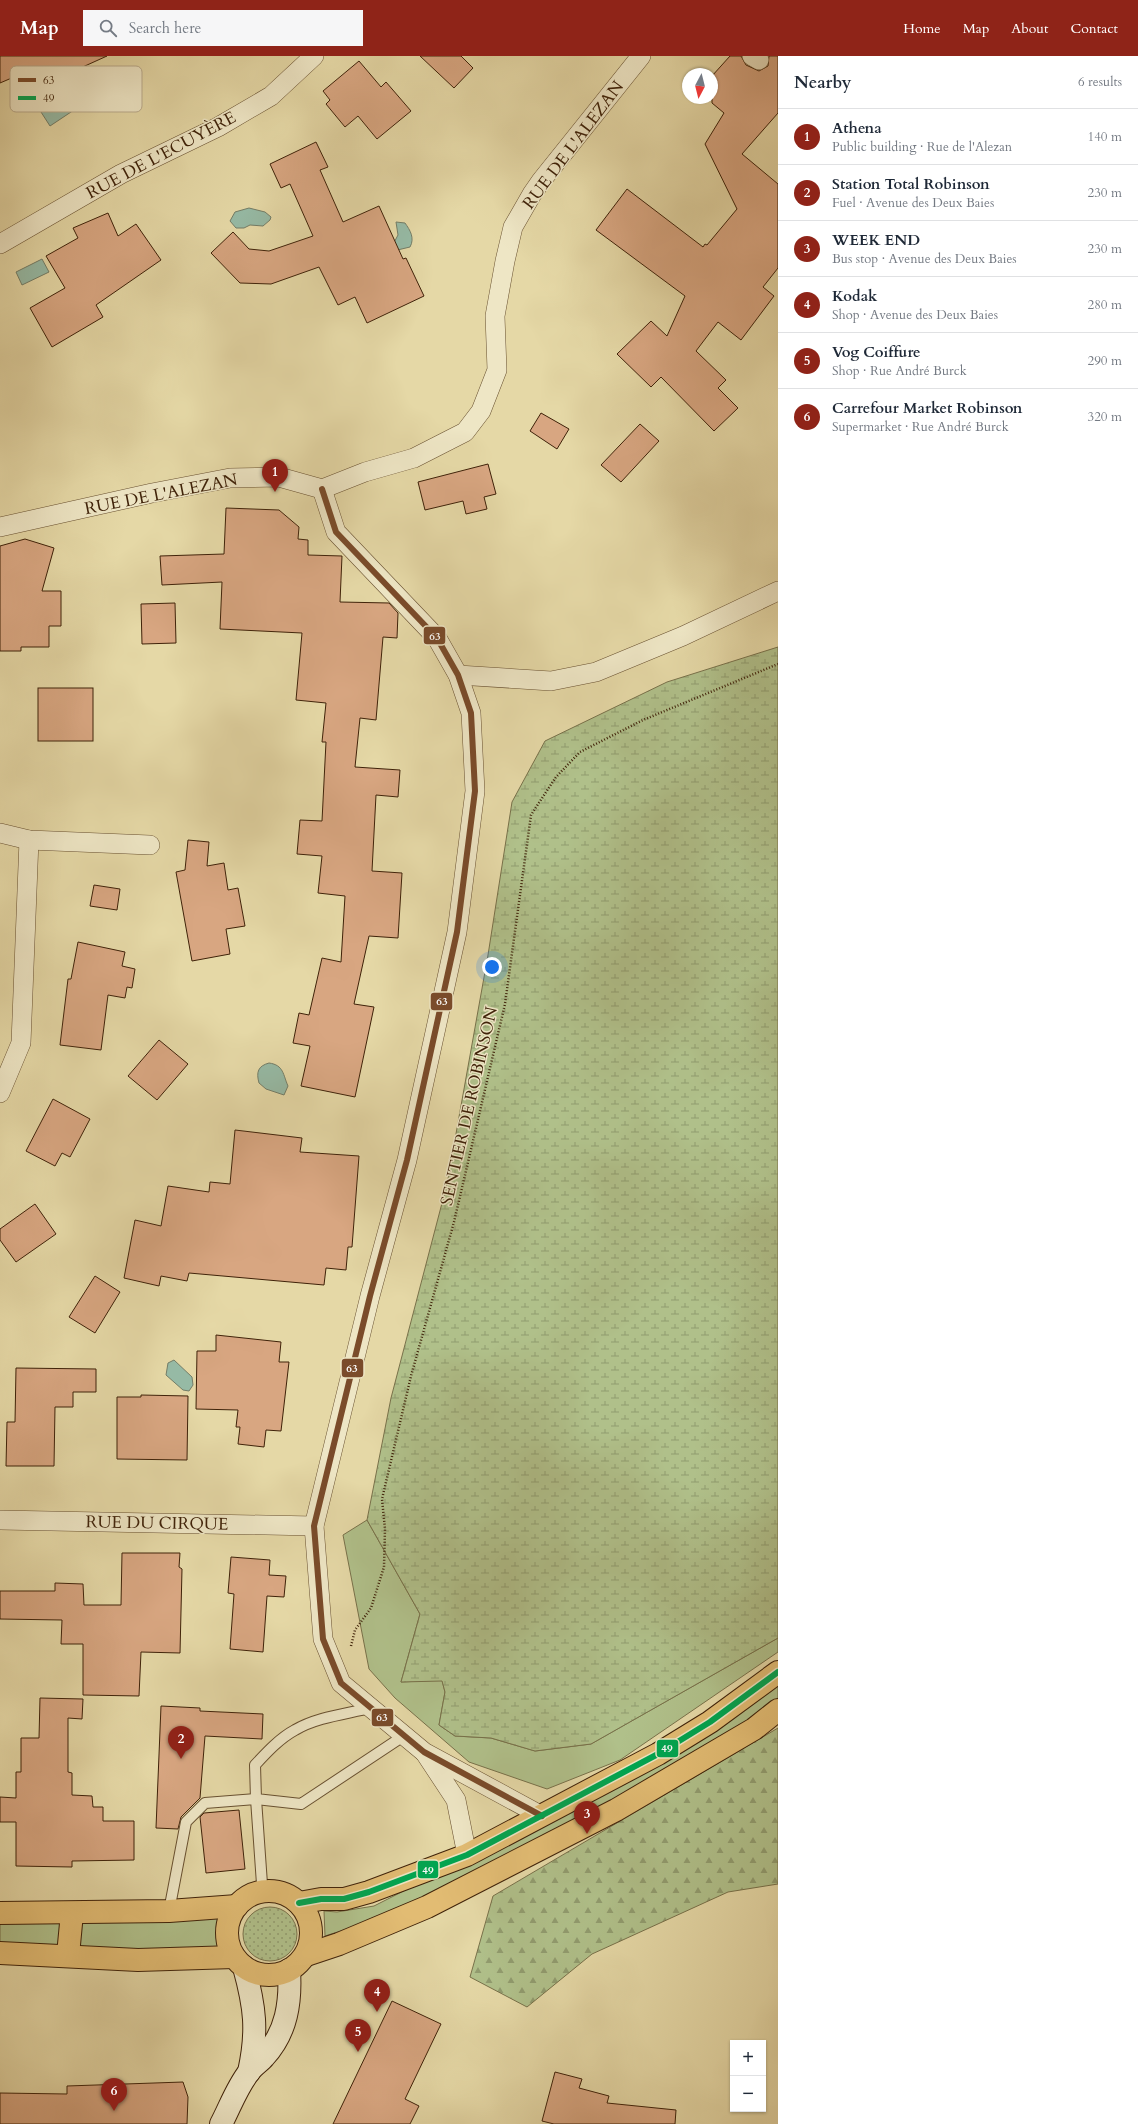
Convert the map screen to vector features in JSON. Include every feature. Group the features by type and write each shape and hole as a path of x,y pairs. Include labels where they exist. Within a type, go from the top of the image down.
{"main road":[{"path":"299,1903 321,1899 344,1899 369,1892 467,1855 658,1754 710,1722 778,1672"},
{"path":"306,1955 311,1942 311,1927 307,1914 299,1903 282,1894 264,1891 244,1899 237,1906 230,1918 227,1931 229,1944 239,1962 255,1973 266,1975 278,1974 289,1970 306,1955 338,1944 427,1907 616,1810 754,1729 778,1710"},
{"path":"0,1913 169,1911 237,1906"},
{"path":"68,1955 72,1913"},
{"path":"0,1953 68,1955 138,1960 239,1962"}],"street":[{"name":"RUE DE L'ECUYÈRE","path":"0,244 121,174 218,127 264,100 314,56"},
{"name":"RUE DE L'ALEZAN","path":"0,527 152,493 230,478 279,477 322,488 365,472 414,458 465,432 482,411 497,370 496,316 505,261 513,227 536,187 641,56"},
{"path":"322,488 336,532 437,638 458,675 471,713 475,791 457,932 407,1160 370,1296 314,1526 323,1639 341,1683 424,1752 542,1816"},
{"path":"458,675 551,681 596,672 683,636 778,591"},
{"path":"0,833 29,840 150,845"},
{"path":"0,1093 21,1043 29,840"},
{"name":"RUE DU CIRQUE","path":"0,1520 314,1526"},
{"path":"424,1752 456,1800 467,1855"},
{"path":"222,2124 249,2072 255,2046 255,2020 252,1994 239,1962"},
{"path":"249,2072 265,2056 277,2038 286,2017 290,1995 289,1970"}],"lane":[{"path":"264,1891 262,1884 255,1765 277,1743 295,1730 317,1721 370,1708"},
{"path":"169,1911 186,1822 205,1803 256,1799 301,1804 405,1735"}],"path":[{"name":"SENTIER DE ROBINSON","path":"341,1683 355,1630 371,1608 384,1567 385,1529 382,1499 411,1376 454,1222 505,1004 531,815 556,777 580,752 643,720 778,664"}],"green space":[{"path":"778,647 778,1638 591,1744 535,1751 491,1738 455,1736 439,1725 445,1692 442,1681 401,1682 420,1614 367,1520 391,1398 447,1184 488,955 512,802 545,741 667,682"},
{"path":"367,1520 420,1614 401,1682 442,1680 445,1692 439,1725 455,1736 491,1738 535,1751 591,1744 778,1638 778,1652 620,1760 547,1789 469,1762 395,1698 369,1669 343,1535"},
{"path":"778,1680 778,1698 754,1717 596,1812 397,1913 325,1936 324,1911 337,1912 374,1906 453,1866"},
{"path":"778,1728 778,1884 728,1892 592,1954 527,2007 470,1977 493,1896"},
{"path":"237,1906 233,1913 228,1931 231,1950 234,1957 0,1953 0,1913"},
{"path":"265,1907 275,1907 285,1911 293,1919 297,1929 297,1939 293,1949 285,1957 275,1961 265,1961 255,1957 247,1949 243,1939 243,1929 247,1919 255,1911"}],"shaded area":[{"path":"41,112 71,112 50,126"},
{"path":"249,208 265,212 271,217 270,220 263,226 250,225 244,228 236,228 230,221 235,212"},
{"path":"396,222 405,223 409,228 412,240 410,247 389,252 398,235"},
{"path":"42,259 49,272 22,285 16,272"},
{"path":"269,1063 278,1066 282,1071 288,1086 284,1095 266,1089 259,1083 258,1073 260,1068"},
{"path":"174,1360 192,1377 193,1385 189,1391 183,1390 166,1375 168,1363"}],"building":[{"path":"0,56 107,56 85,66 10,66 10,79 0,83"},
{"path":"420,56 461,56 473,68 454,88"},
{"path":"730,56 741,56 746,65 759,71 768,66 769,56 778,56 778,113 742,154 778,184 778,268 763,287 774,296 741,340 718,322 696,351 726,380 718,388 738,408 714,431 661,377 651,387 617,354 651,321 667,336 685,296 596,230 627,189 703,247 705,244 707,245 737,209 705,144 724,113 713,104 718,104 718,69"},
{"path":"359,61 381,87 386,82 411,111 377,139 358,116 345,127 326,104 330,100 323,91"},
{"path":"316,142 328,167 320,170 343,222 379,206 403,259 406,258 424,296 367,323 355,297 338,305 319,267 271,284 240,283 211,253 233,232 249,249 269,251 313,236 290,184 281,188 270,164"},
{"path":"108,213 118,236 136,224 161,260 96,305 103,317 52,347 30,308 65,288 46,256 78,238 73,228"},
{"path":"541,413 569,429 557,449 530,431"},
{"path":"640,424 659,441 621,482 601,465"},
{"path":"488,464 496,494 484,497 487,509 466,514 463,501 425,510 418,482"},
{"path":"226,508 279,510 299,527 298,539 308,540 308,555 342,556 340,602 389,603 398,613 397,638 383,637 376,720 360,718 355,767 400,770 398,797 376,795 372,871 402,873 398,938 369,936 354,1004 374,1007 355,1097 301,1086 310,1046 293,1043 299,1013 309,1015 322,958 341,962 345,896 318,893 322,856 297,854 300,820 322,821 326,742 322,742 326,703 296,700 302,633 220,629 222,582 162,585 160,556 224,554"},
{"path":"25,539 54,548 42,591 61,591 61,626 49,626 49,647 21,647 21,651 0,651 0,546"},
{"path":"175,603 176,643 142,644 141,604"},
{"path":"38,688 93,688 93,741 38,741"},
{"path":"188,840 209,842 207,866 224,863 228,890 238,888 245,926 226,929 230,954 192,961 176,872 185,870"},
{"path":"94,885 120,889 117,910 90,906"},
{"path":"78,942 125,952 122,966 135,969 132,988 127,987 125,998 108,995 101,1050 60,1045 68,979 71,979"},
{"path":"159,1040 188,1064 157,1100 128,1076"},
{"path":"53,1099 90,1119 70,1157 62,1153 55,1166 26,1151"},
{"path":"235,1130 302,1138 300,1152 359,1156 352,1247 348,1247 346,1270 326,1268 324,1285 189,1273 187,1281 161,1276 159,1286 124,1278 135,1220 161,1226 168,1186 209,1192 210,1182 230,1184"},
{"path":"35,1204 56,1234 16,1262 0,1240 0,1229"},
{"path":"95,1276 120,1292 95,1333 69,1317"},
{"path":"216,1335 281,1342 279,1362 289,1362 281,1431 266,1430 264,1447 238,1444 240,1427 236,1427 238,1410 196,1409 197,1351 216,1351"},
{"path":"16,1368 96,1369 96,1392 73,1392 73,1407 55,1407 54,1466 6,1466 7,1422 15,1422"},
{"path":"141,1395 188,1396 187,1460 117,1459 117,1397 141,1397"},
{"path":"122,1553 180,1553 179,1567 182,1569 180,1653 141,1652 139,1696 83,1695 83,1644 61,1644 62,1620 0,1619 0,1591 55,1591 55,1583 83,1584 84,1605 121,1605"},
{"path":"231,1557 270,1560 269,1575 286,1576 284,1597 267,1596 263,1652 230,1649 234,1594 228,1593"},
{"path":"40,1698 83,1699 82,1719 68,1718 68,1772 72,1773 72,1795 92,1796 93,1807 103,1807 103,1821 134,1821 134,1860 72,1861 72,1867 16,1866 16,1822 0,1822 0,1797 16,1798 16,1772 21,1772 21,1738 39,1738"},
{"path":"161,1706 200,1708 200,1711 263,1714 262,1739 205,1736 200,1798 181,1817 178,1829 156,1828"},
{"path":"239,1810 245,1869 206,1873 200,1817 204,1813"},
{"path":"392,2001 441,2024 405,2099 419,2106 410,2124 333,2124"},
{"path":"555,2072 582,2079 579,2088 609,2096 607,2103 676,2110 675,2124 554,2124 542,2121"},
{"path":"183,2082 188,2097 187,2124 0,2124 0,2093 67,2094 67,2086"}],"transit line":[{"name":"63","path":"322,489 336,532 437,638 458,675 471,713 475,791 457,932 407,1160 370,1296 314,1526 323,1639 341,1683 424,1752 542,1816"},
{"name":"49","path":"299,1903 321,1899 344,1899 369,1892 467,1855 658,1754 710,1722 778,1672"}],"place":[{"name":"Athena","path":"275,492"},
{"name":"Station Total Robinson","path":"181,1759"},
{"name":"WEEK END","path":"587,1834"},
{"name":"Kodak","path":"377,2012"},
{"name":"Vog Coiffure","path":"358,2052"},
{"name":"Carrefour Market Robinson","path":"114,2111"}]}
